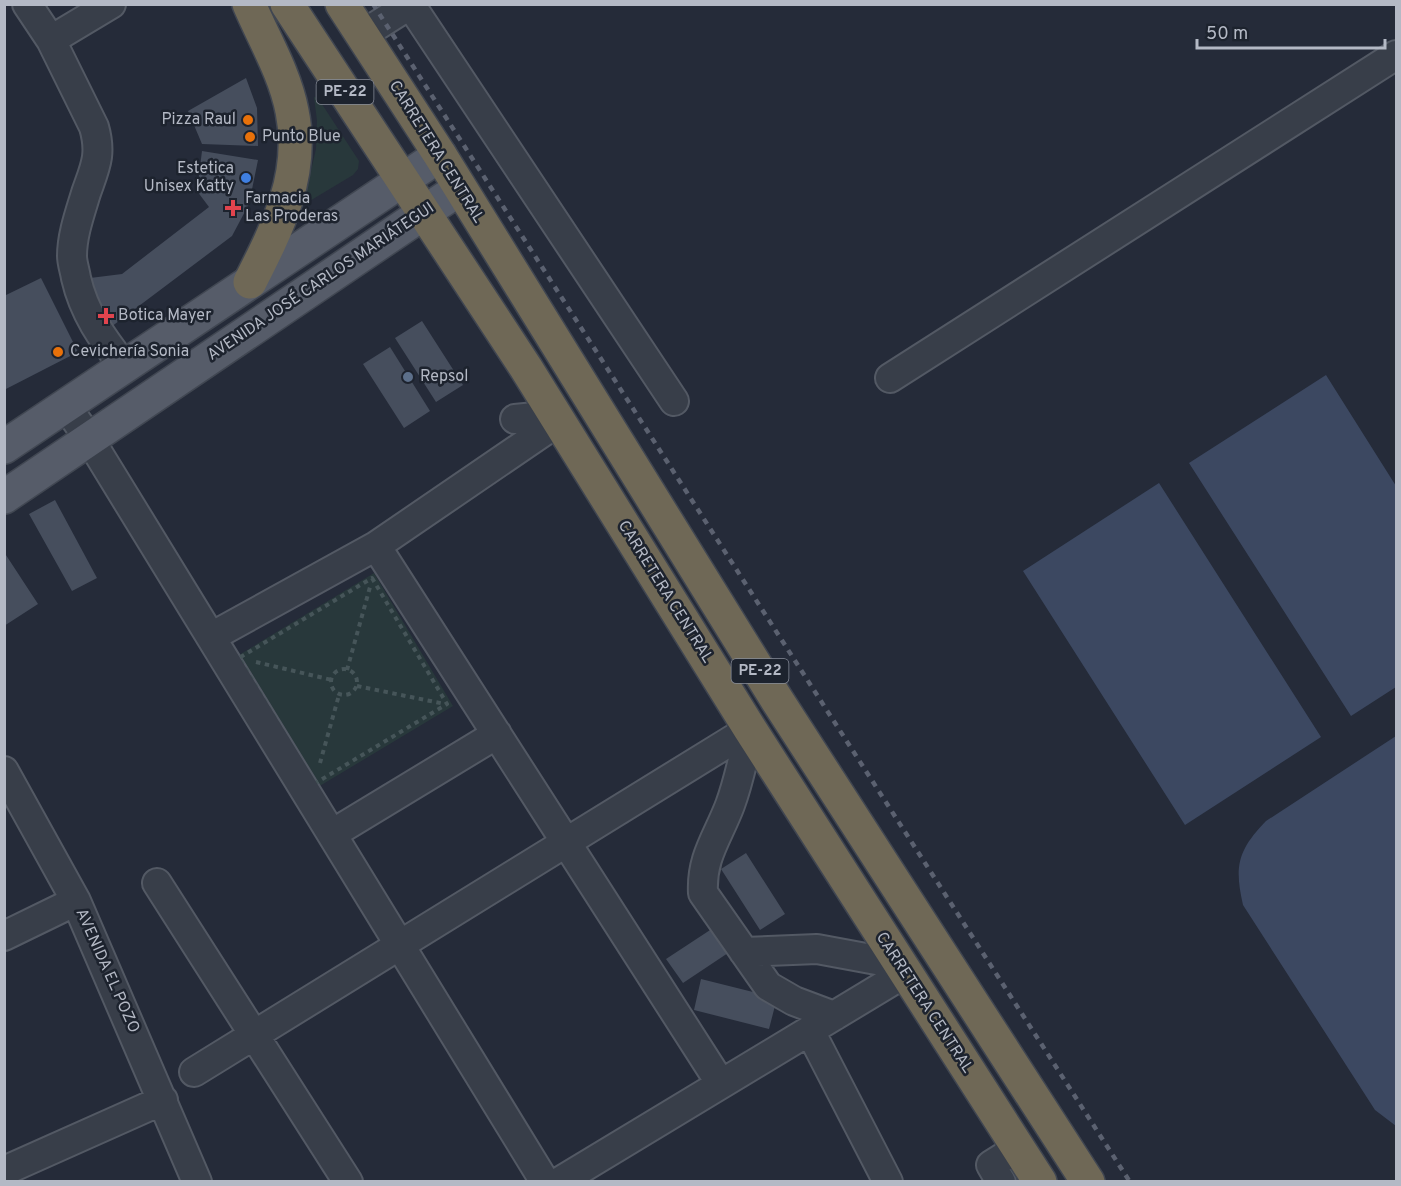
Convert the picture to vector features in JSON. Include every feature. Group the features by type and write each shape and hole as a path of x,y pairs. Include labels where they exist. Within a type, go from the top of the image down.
{"highway":[{"path":"249,4 282,80 292,111 295,145 291,186 286,203 272,239 250,282"},
{"name":"CARRETERA CENTRAL","path":"287,4 425,212 557,418 750,729 1040,1182"},
{"name":"CARRETERA CENTRAL","path":"342,4 440,155 777,700 1088,1182"}],"main road":[{"path":"4,447 440,155"},
{"name":"AVENIDA JOSÉ CARLOS MARIÁTEGUI","path":"4,497 459,189"}],"street":[{"path":"27,4 51,40 94,127 97,140 97,166 75,231 72,257 81,298 88,314 101,337 124,366"},
{"path":"51,40 111,4"},
{"path":"362,35 411,5 675,401"},
{"path":"890,378 1396,55"},
{"path":"66,406 90,440 213,640 309,787 332,834 545,1182"},
{"path":"515,418 557,418"},
{"path":"213,640 378,548 557,418"},
{"path":"378,548 457,697 497,734 721,1084"},
{"path":"194,1072 750,729"},
{"path":"750,729 729,807 710,846 702,877 703,893 768,986 794,1001 834,1016"},
{"path":"332,834 497,734"},
{"name":"AVENIDA EL POZO","path":"4,771 76,901 198,1180"},
{"path":"156,883 348,1182"},
{"path":"4,936 76,901"},
{"path":"744,952 817,949 902,968"},
{"path":"559,1182 834,1016 902,968"},
{"path":"810,1030 888,1182"},
{"path":"4,1171 163,1100"},
{"path":"1002,1182 991,1165 1018,1148"}],"path":[{"path":"347,670 378,548"},
{"path":"239,658 372,578"},
{"path":"372,578 457,697"},
{"path":"213,640 239,658 332,680"},
{"path":"239,658 309,787"},
{"path":"339,670 347,670 357,678 357,686 351,693 339,694 333,689 332,680 339,670"},
{"path":"357,686 457,697"},
{"path":"309,787 339,694"},
{"path":"309,787 457,697"}],"shaded area":[{"path":"314,97 318,98 359,161 358,169 353,175 303,205 316,149 317,121"},
{"path":"374,573 453,706 313,790 234,658"}],"water":[{"path":"1326,375 1396,486 1396,687 1351,716 1189,463"},
{"path":"1159,483 1321,737 1185,825 1023,571"},
{"path":"1396,736 1396,1126 1375,1110 1243,905 1239,869 1249,841 1266,821"}],"building":[{"path":"246,78 257,108 258,146 202,144 188,111"},
{"path":"202,151 258,160 249,204 232,236 103,333 82,279 122,274 209,207 197,191"},
{"path":"41,278 78,352 4,390 4,296"},
{"path":"422,321 463,385 436,402 395,338"},
{"path":"390,347 430,411 404,428 363,364"},
{"path":"55,500 97,578 72,591 29,514"},
{"path":"4,552 38,604 4,626"},
{"path":"746,853 785,914 760,930 721,869"},
{"path":"736,913 752,937 683,983 666,959"},
{"path":"701,979 777,998 769,1029 694,1010"}],"railway":[{"path":"373,4 1130,1182"}],"place":[{"name":"Pizza Raul","path":"248,120"},
{"name":"Punto Blue","path":"250,137"},
{"name":"Estetica Unisex Katty","path":"246,178"},
{"name":"Farmacia Las Proderas","path":"233,208"},
{"name":"Botica Mayer","path":"106,316"},
{"name":"Cevichería Sonia","path":"58,352"},
{"name":"Repsol","path":"408,377"}]}
